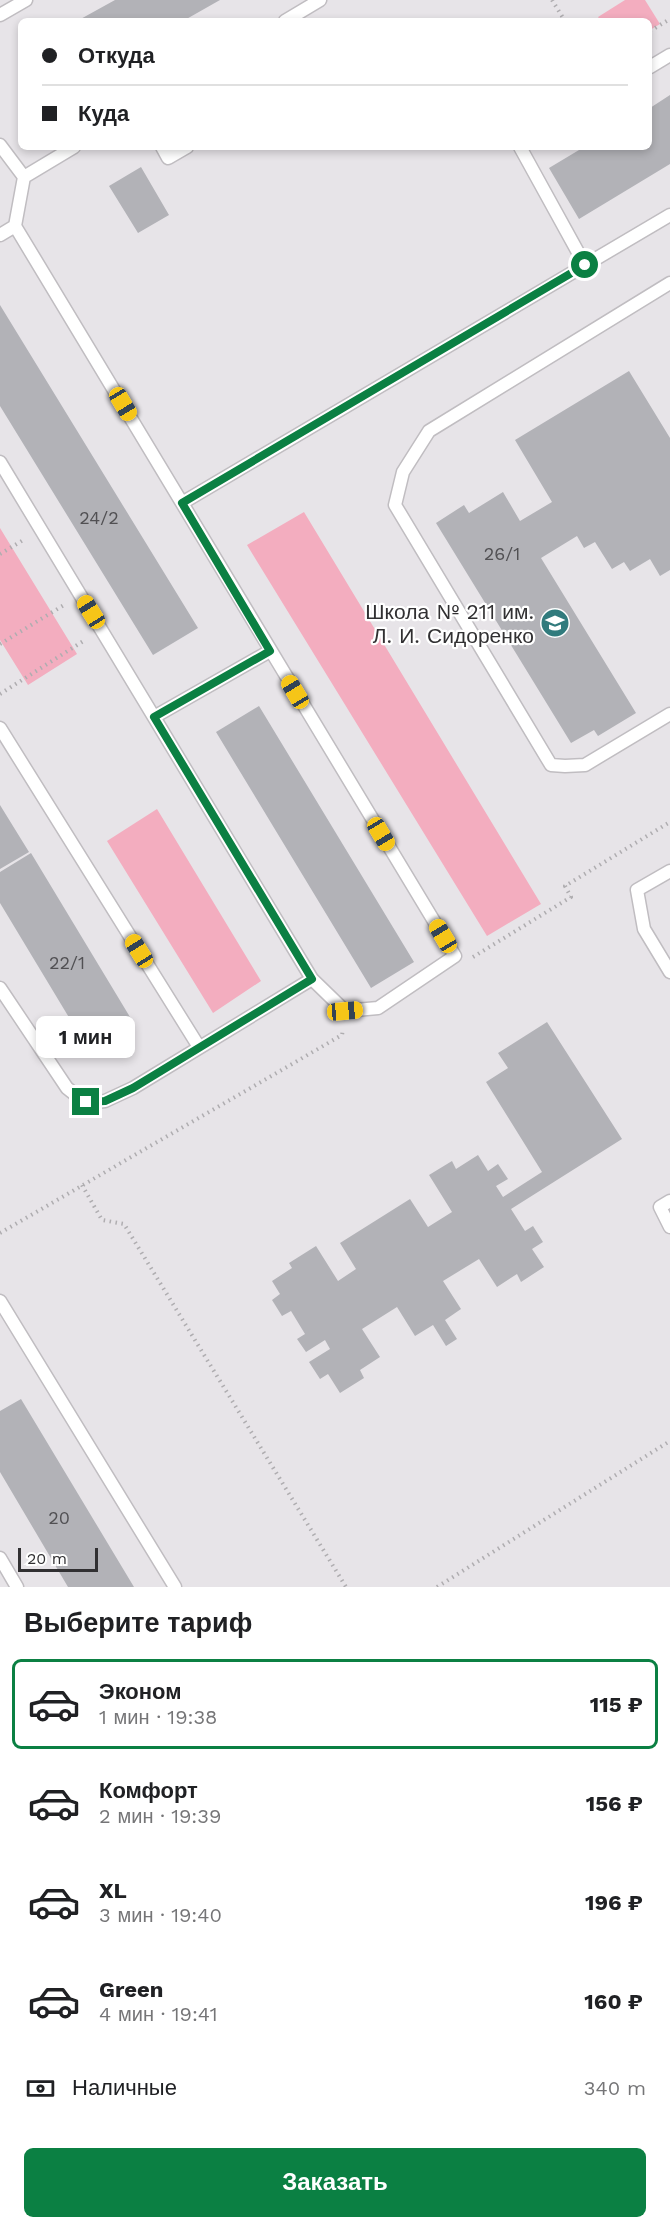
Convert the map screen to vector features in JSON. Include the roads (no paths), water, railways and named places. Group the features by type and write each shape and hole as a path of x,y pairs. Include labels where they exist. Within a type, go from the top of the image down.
{"lane":[{"path":"0,15 26,0"},
{"path":"290,18 320,0"},
{"path":"652,66 670,55"},
{"path":"0,145 24,177 15,226 455,956 378,1008 345,1011 312,979 0,462"},
{"path":"24,177 69,150"},
{"path":"164,150 168,158 182,150"},
{"path":"522,150 585,265"},
{"path":"182,503 670,214"},
{"path":"0,235 15,226"},
{"path":"670,283 429,430 403,472 395,505 551,765 585,765 670,714"},
{"path":"154,717 270,651"},
{"path":"0,729 199,1047"},
{"path":"670,871 637,890 644,929 670,972"},
{"path":"0,988 67,1088 86,1102 105,1101 133,1088 312,979"},
{"path":"670,1201 660,1208 670,1227"},
{"path":"0,1301 175,1587"},
{"path":"0,1558 17,1587"}],"place":[{"name":"Школа № 211 им. Л. И. Сидоренко","path":"555,623"}]}
